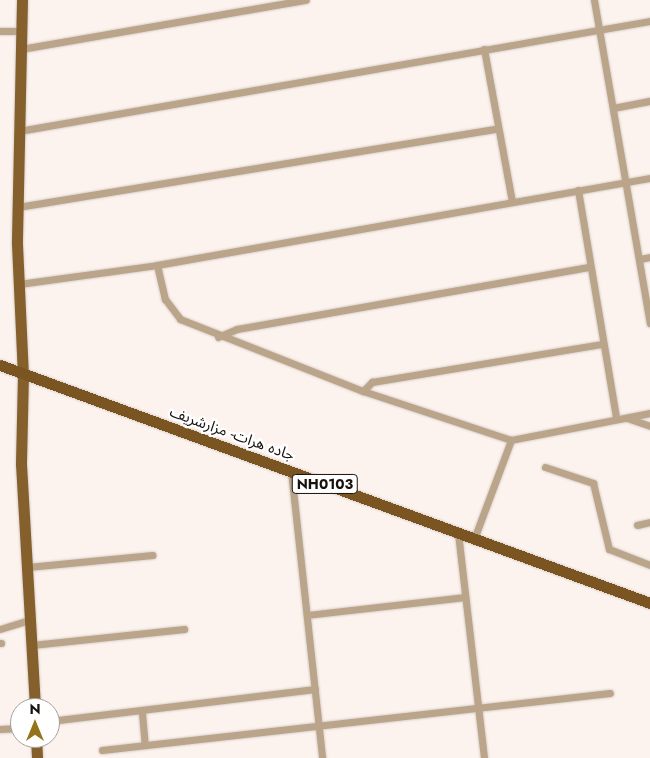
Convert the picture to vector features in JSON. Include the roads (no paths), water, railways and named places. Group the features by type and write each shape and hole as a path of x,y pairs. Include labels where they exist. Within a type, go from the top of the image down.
{"highway":[{"name":"جاده هرات- مزارشریف","path":"0,365 650,602"}],"main road":[{"path":"22,0 18,208 19,284 24,374 21,464 35,698"}],"street":[{"path":"21,50 306,0"},
{"path":"594,0 650,323"},
{"path":"19,131 650,21"},
{"path":"0,31 21,31"},
{"path":"484,49 512,201"},
{"path":"613,108 650,102"},
{"path":"18,208 498,128"},
{"path":"19,284 157,265 650,178"},
{"path":"578,190 601,344 616,418"},
{"path":"639,259 650,257"},
{"path":"157,265 165,299 180,319 218,337 363,391 511,440 616,418 650,413"},
{"path":"218,337 236,328 589,267"},
{"path":"363,391 372,382 601,344"},
{"path":"624,417 650,426"},
{"path":"474,539 511,440"},
{"path":"544,467 593,483 609,549 650,565"},
{"path":"291,471 322,758"},
{"path":"637,525 650,522"},
{"path":"458,533 484,758"},
{"path":"28,567 152,555"},
{"path":"307,614 464,597"},
{"path":"0,629 30,620"},
{"path":"32,645 184,629"},
{"path":"60,720 142,713 315,689"},
{"path":"102,750 610,693"},
{"path":"142,713 145,745"}]}
